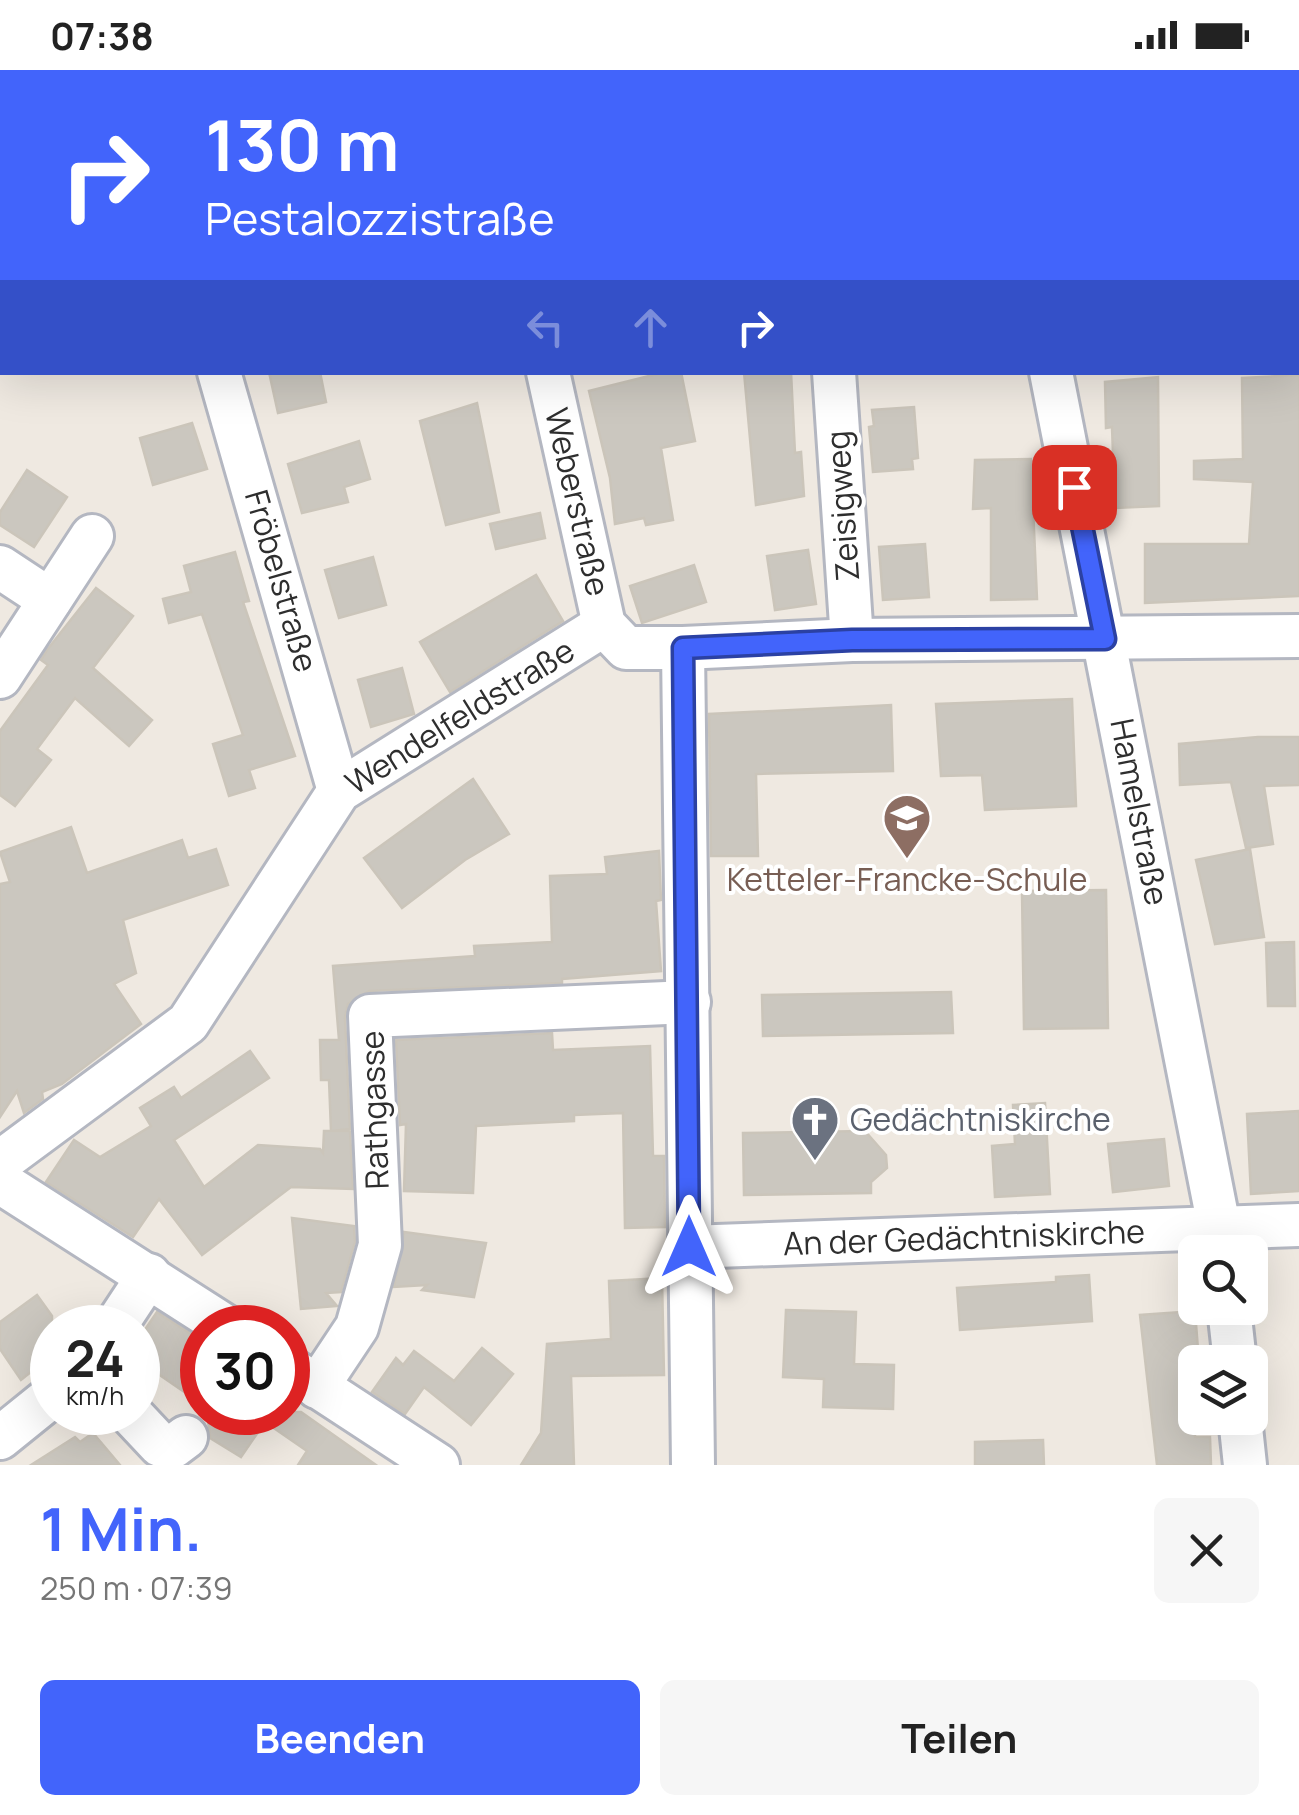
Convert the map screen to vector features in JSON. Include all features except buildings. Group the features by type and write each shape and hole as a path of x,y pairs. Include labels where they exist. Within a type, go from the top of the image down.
{"street":[{"name":"Fröbelstraße","path":"220,375 339,791"},
{"name":"Weberstraße","path":"549,375 604,624 626,648 852,640 1299,636"},
{"name":"Zeisigweg","path":"834,375 852,640"},
{"name":"Hamelstraße","path":"1052,375 1222,1235"},
{"path":"0,677 92,536"},
{"path":"0,567 50,600"},
{"name":"Wendelfeldstraße","path":"0,1162 188,1023 339,791 604,624"},
{"path":"683,648 692,1465"},
{"name":"Rathgasse","path":"310,1370 357,1327 380,1245 370,1016 689,1002"},
{"path":"0,1182 194,1305"},
{"name":"An der Gedächtniskirche","path":"1250,1235 1299,1226"},
{"name":"An der Gedächtniskirche","path":"689,1247 1178,1241"},
{"path":"129,1305 149,1275"},
{"path":"310,1382 438,1465"},
{"path":"0,1438 30,1414"},
{"path":"122,1435 146,1465"},
{"path":"151,1435 160,1445 174,1446 186,1437"},
{"path":"1242,1435 1245,1465"}],"place":[{"name":"Ketteler-Francke-Schule","path":"907,860"},
{"name":"Gedächtniskirche","path":"815,1162"}],"route":[{"path":"689,1247 683,648 852,640 1105,639 1074,487"}]}
